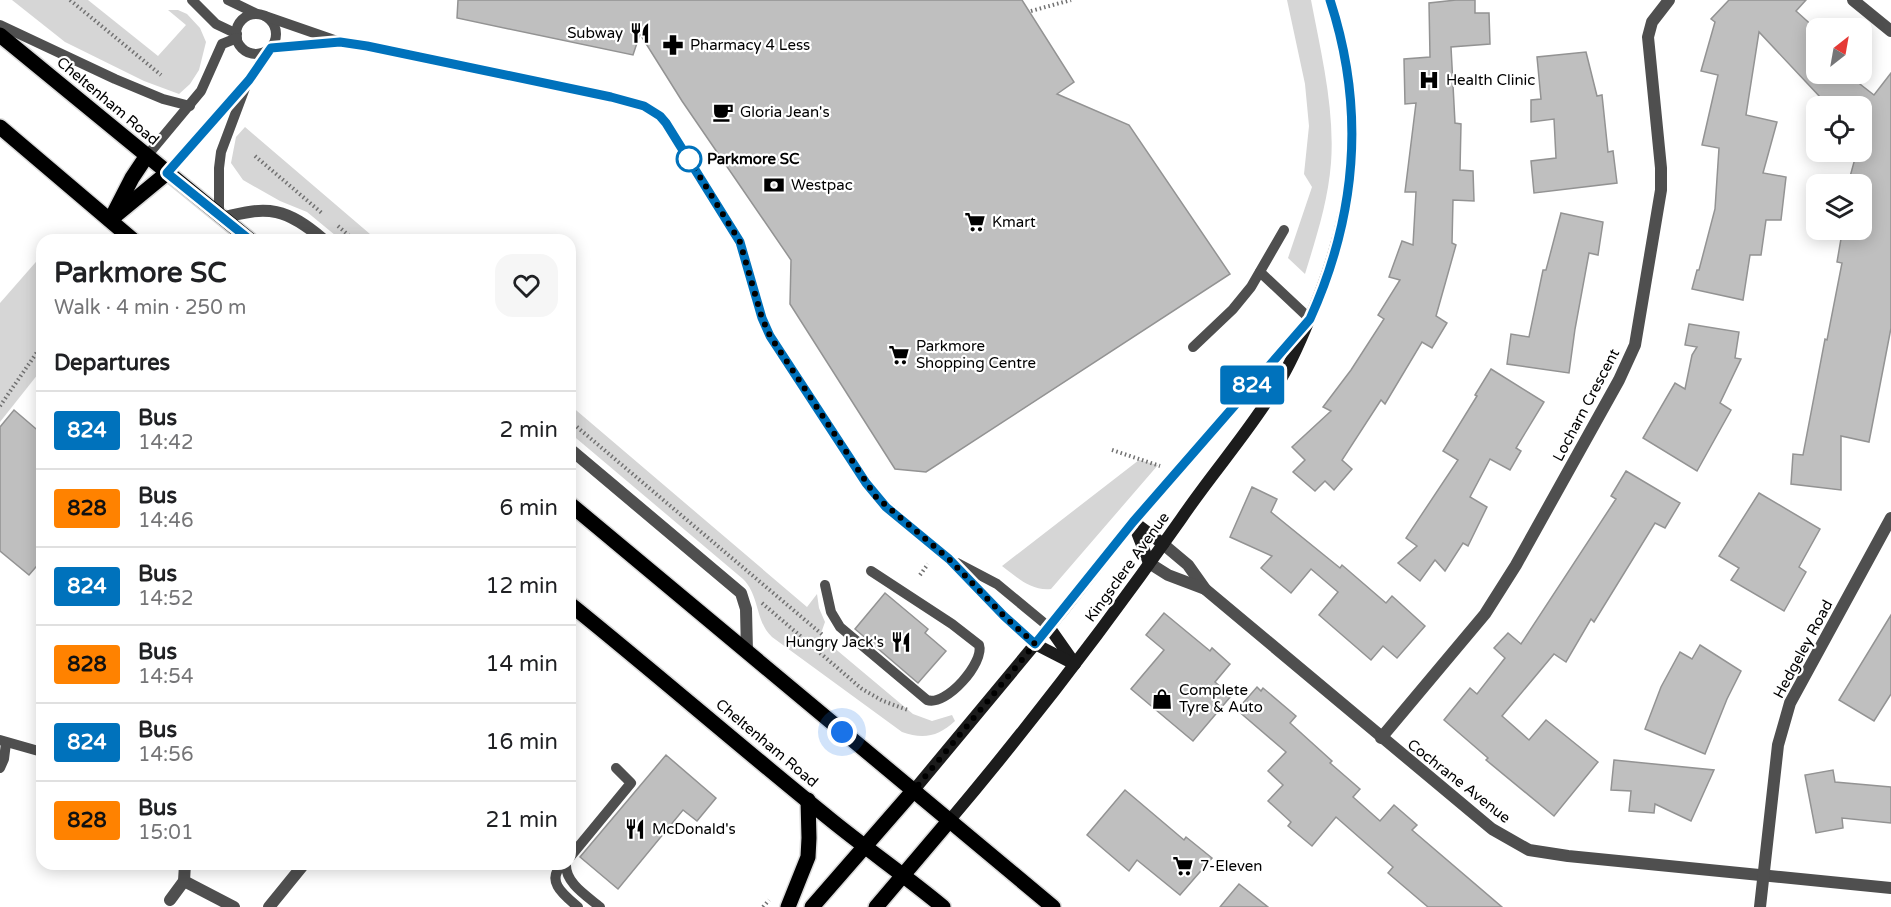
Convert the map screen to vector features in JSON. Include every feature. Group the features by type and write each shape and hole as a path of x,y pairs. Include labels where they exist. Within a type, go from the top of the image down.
{"main road":[{"name":"Kingsclere Avenue","path":"949,821 1075,664 1267,402 1289,366 1330,269 1342,229 1353,152 1353,117 1349,80 1330,0"},
{"name":"Cheltenham Road","path":"0,35 242,234"},
{"path":"0,127 126,234"},
{"path":"111,220 132,178 146,157"},
{"path":"111,220 167,173"},
{"name":"Kingsclere Avenue","path":"914,790 1133,522 1310,319"},
{"path":"576,509 1053,907"},
{"path":"1133,522 1163,544"},
{"path":"1133,522 1149,563"},
{"name":"Cheltenham Road","path":"576,609 808,800 943,907"},
{"path":"1049,627 1075,664"},
{"path":"1035,644 1075,664"},
{"path":"812,907 914,790"},
{"path":"788,907 808,857 810,838 808,800"},
{"path":"876,907 949,821"}],"street":[{"name":"Locharn Crescent","path":"1381,738 1485,614 1516,565 1619,380 1635,345 1661,190 1661,168 1648,37 1652,22 1669,0"},
{"path":"1853,0 1891,31"},
{"path":"220,217 255,210 283,214 300,220 317,234"},
{"path":"576,454 731,584 744,599 747,652"},
{"name":"Hedgeley Road","path":"1760,907 1778,745 1790,703 1891,518"},
{"name":"Cochrane Avenue","path":"1163,544 1188,565 1205,589 1381,738 1492,829 1529,850 1568,856 1891,888"},
{"name":"Cochrane Avenue","path":"1149,563 1168,575 1205,589"},
{"path":"170,900 184,881 185,870"},
{"path":"269,907 299,870"},
{"path":"184,881 234,907"}],"lane":[{"path":"192,0 216,24 237,36"},
{"path":"228,0 262,16 340,42 611,97 644,106 660,116 740,242 762,318 778,350 876,497 949,559 1004,616 1035,644"},
{"path":"167,173 249,80 270,49 275,42 274,24 262,16 248,16 242,21 237,36 241,47 250,53 260,54 270,49 340,42"},
{"path":"0,25 115,79 163,99 190,106"},
{"path":"146,157 190,106 206,83 222,44 237,36"},
{"path":"220,217 221,152 249,80"},
{"path":"1193,347 1233,309 1260,272 1284,230"},
{"path":"1260,272 1310,319"},
{"path":"949,559 997,584 1049,627"},
{"path":"825,585 834,620 848,634 927,700 933,702 946,697 977,660 980,653 979,645 952,624 871,571"},
{"path":"0,768 4,759 3,742 36,750"},
{"path":"576,850 631,783 616,768"},
{"path":"559,870 554,879 556,885 578,907"},
{"path":"566,870 572,883 600,907"}],"path":[{"path":"70,0 161,75"},
{"path":"1031,11 1071,0"},
{"path":"255,156 327,217"},
{"path":"336,225 347,234"},
{"path":"0,406 36,354"},
{"path":"576,426 827,638"},
{"path":"920,575 928,564"},
{"path":"744,599 760,602 768,608 862,689 883,701 908,709 900,700"}],"shaded area":[{"path":"12,0 88,0 158,56 186,25 168,10 178,10 187,14 200,28 206,42 199,70 190,84 179,94 144,81 65,42"},
{"path":"1287,0 1311,0 1331,122 1331,163 1327,192 1305,274 1288,258 1312,187 1304,174 1309,126 1305,84"},
{"path":"245,127 370,234 334,234 307,212 280,201 243,180 231,163 236,137"},
{"path":"36,262 36,377 0,422 0,303"},
{"path":"576,410 807,607 817,594 819,608 825,622 820,636 913,714 932,721 952,715 955,721 931,735 917,736 902,732 772,637 763,624 752,593 743,579 576,438"},
{"path":"1139,460 1158,465 1051,589 1031,586 1002,566"}],"building":[{"path":"458,0 1022,0 1074,82 1057,94 1129,125 1230,274 926,472 895,469 790,304 791,260 682,101 640,34 633,55 457,18"},
{"path":"1475,0 1475,13 1489,13 1490,44 1451,47 1455,123 1461,124 1460,170 1473,171 1474,201 1453,200 1452,243 1456,245 1436,316 1447,323 1432,348 1422,342 1385,404 1381,400 1342,460 1352,469 1334,490 1325,481 1315,491 1293,472 1305,460 1292,447 1331,411 1323,407 1351,370 1384,319 1378,315 1400,280 1389,277 1402,241 1413,245 1416,192 1405,192 1416,103 1405,104 1404,59 1430,57 1429,3"},
{"path":"1729,0 1806,0 1796,11 1806,20 1806,82 1759,32 1746,115 1777,122 1763,173 1786,177 1781,220 1766,220 1761,255 1750,255 1743,300 1692,289 1715,209 1719,148 1702,145 1718,75 1701,71 1715,22 1711,19"},
{"path":"1586,52 1597,96 1602,95 1608,152 1613,151 1617,183 1534,193 1531,161 1556,158 1554,119 1531,122 1531,100 1541,99 1537,57"},
{"path":"1891,73 1891,328 1869,442 1841,436 1841,490 1791,484 1793,454 1803,455 1842,263 1837,262 1841,240 1872,240 1872,174 1851,174 1854,162 1872,162 1872,96 1819,96 1808,84 1860,84 1874,95"},
{"path":"1561,213 1603,222 1598,255 1589,253 1569,373 1507,364 1511,334 1529,337 1543,270 1546,270"},
{"path":"1689,324 1739,332 1735,358 1741,359 1720,403 1731,410 1697,471 1643,438 1675,383 1685,389 1692,355 1697,347 1685,345"},
{"path":"1491,369 1544,402 1516,448 1521,451 1510,470 1490,459 1470,497 1487,507 1468,546 1463,543 1445,571 1435,560 1420,581 1398,563 1417,546 1406,538 1458,460 1443,451"},
{"path":"14,410 36,429 36,567 29,575 0,551 0,427"},
{"path":"1626,471 1680,503 1665,528 1655,523 1594,622 1591,619 1566,662 1554,654 1502,716 1529,740 1546,720 1598,762 1554,816 1486,760 1488,758 1444,720 1470,688 1477,694 1505,658 1494,648 1508,633 1521,644 1616,499 1611,496"},
{"path":"1252,487 1277,499 1271,512 1340,568 1342,565 1386,603 1392,596 1425,626 1397,658 1383,646 1371,660 1319,615 1338,592 1311,569 1291,593 1261,568 1272,556 1230,537"},
{"path":"1759,493 1820,529 1799,567 1806,572 1784,611 1731,580 1739,568 1719,556"},
{"name":"Hungry Jack's","path":"885,593 928,629 925,633 946,651 918,683 855,629"},
{"path":"1164,613 1210,651 1212,648 1230,664 1215,682 1231,696 1193,741 1131,689 1164,650 1146,635"},
{"path":"1891,615 1891,694 1874,721 1839,700"},
{"path":"1700,645 1741,671 1705,754 1645,729 1661,687 1680,652 1692,659"},
{"path":"1257,687 1261,691 1263,688 1296,716 1290,723 1360,789 1353,797 1380,821 1394,805 1417,825 1412,830 1502,907 1428,907 1388,873 1393,867 1336,817 1312,846 1288,826 1291,822 1268,801 1283,785 1268,771 1286,752 1237,710"},
{"name":"McDonald's","path":"666,755 716,798 697,821 683,810 618,889 580,857"},
{"path":"1614,760 1714,770 1691,821 1655,804 1654,813 1629,811 1631,791 1611,790"},
{"path":"1833,770 1835,782 1891,787 1891,823 1842,818 1843,828 1816,833 1805,775"},
{"path":"1125,790 1184,840 1186,837 1212,858 1180,895 1137,860 1129,871 1087,835"},
{"path":"1239,884 1268,907 1220,907"}],"bus line":[{"name":"824","path":"243,234 167,173 249,80 271,48 340,42 367,46 611,97 650,109 666,123 740,242 762,318 770,336 876,497 949,559 1004,616 1035,644 1133,522 1310,319 1321,296 1342,229 1353,152 1353,117 1349,80 1330,0"}],"place":[{"name":"Subway","path":"640,33"},
{"name":"Pharmacy 4 Less","path":"673,45"},
{"name":"Health Clinic","path":"1429,80"},
{"name":"Gloria Jean's","path":"723,112"},
{"name":"Parkmore SC","path":"689,159"},
{"name":"Westpac","path":"774,185"},
{"name":"Kmart","path":"975,222"},
{"name":"Parkmore Shopping Centre","path":"899,355"},
{"name":"Hungry Jack's","path":"901,642"},
{"name":"Complete Tyre & Auto","path":"1162,699"},
{"name":"McDonald's","path":"635,829"},
{"name":"7-Eleven","path":"1183,866"}],"route":[{"path":"689,159 740,242 762,318 770,336 866,483 886,507 949,559 1004,616 1035,644 914,790 842,732"}]}
